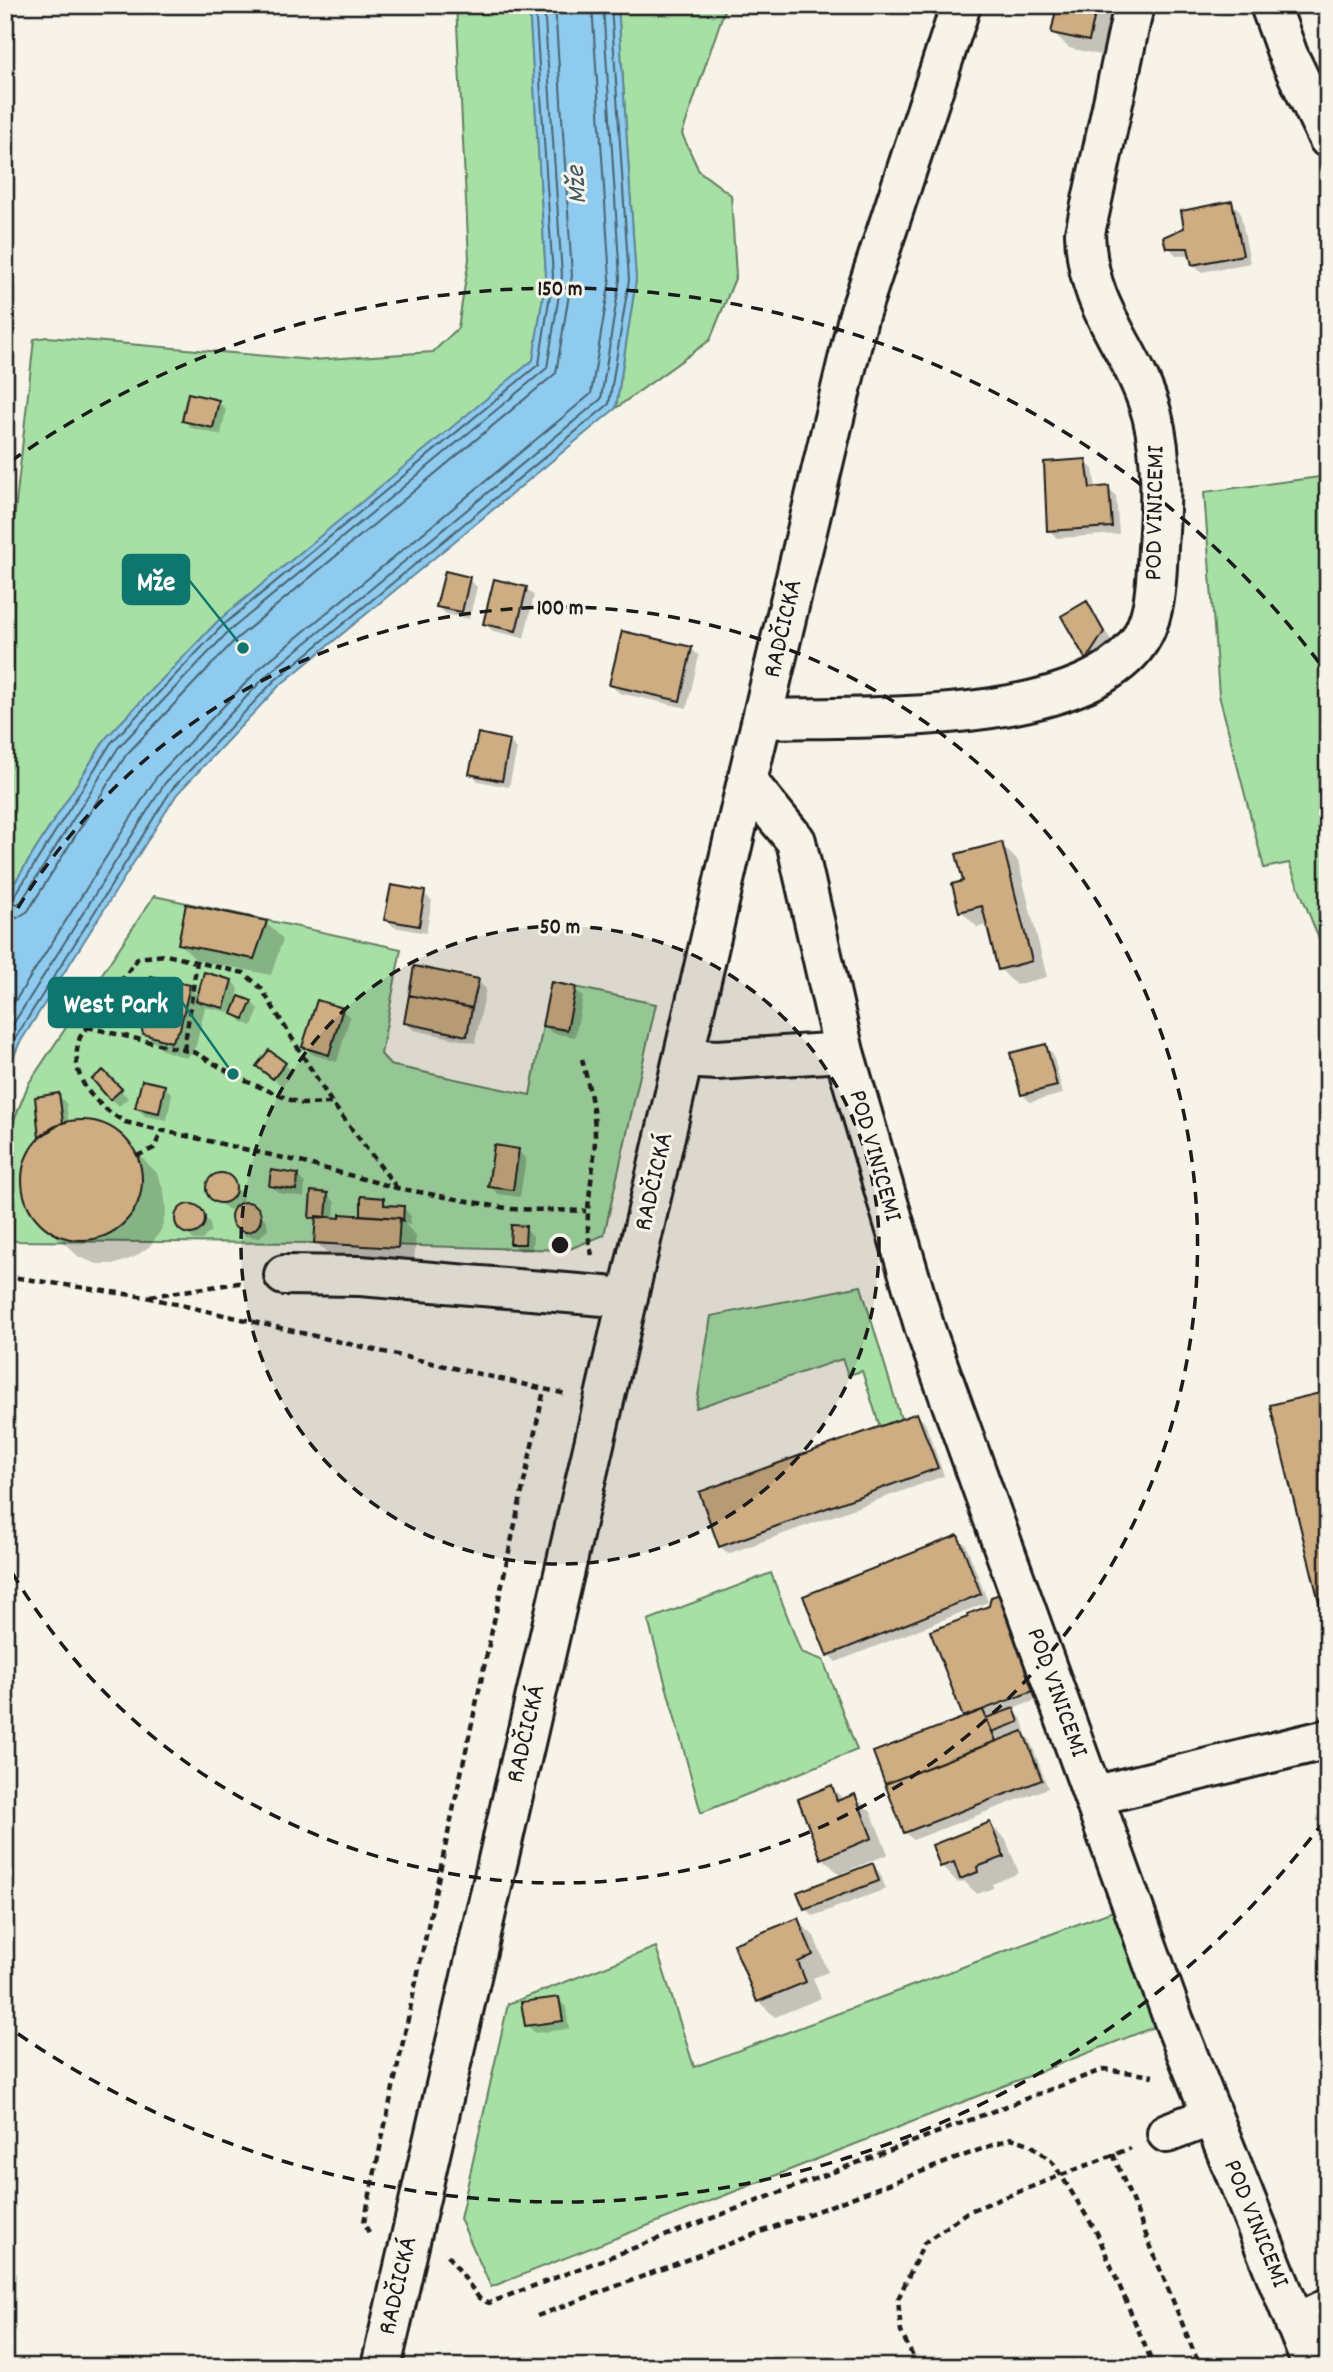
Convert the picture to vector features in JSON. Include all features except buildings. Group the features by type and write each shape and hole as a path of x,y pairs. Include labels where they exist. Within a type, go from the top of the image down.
{"street":[{"name":"RADČICKÁ","path":"381,2367 747,780 858,318 961,5"},
{"name":"POD VINICEMI","path":"762,719 953,713 1044,698 1097,679 1134,648 1154,608 1161,510 1157,436 1147,398 1098,303 1086,261 1086,233 1134,5"},
{"path":"1270,5 1288,55 1328,138"},
{"name":"POD VINICEMI","path":"747,780 796,841 844,1052 925,1329 1093,1797 1212,2116 1311,2316 1313,2367"},
{"path":"684,1058 717,1060 844,1052"},
{"path":"284,1275 360,1276 628,1298"},
{"path":"1093,1797 1328,1739"},
{"path":"1167,2133 1212,2116"}],"path":[{"path":"397,1188 332,1103 261,988 244,973 166,955 138,958 87,1027 75,1051 77,1070 86,1090 101,1107 125,1122 297,1161 397,1188 511,1209 586,1211"},
{"path":"184,1050 197,961"},
{"path":"87,1027 184,1050 303,1104 332,1103"},
{"path":"582,1059 593,1103 595,1136 586,1211 588,1241"},
{"path":"137,1156 154,1148 162,1131"},
{"path":"146,1297 284,1275"},
{"path":"5,1276 146,1297 544,1390 364,2222 368,2233 450,2256 479,2298 489,2303 1104,2069 1156,2076"},
{"path":"918,2367 901,2332 898,2299 924,2243 967,2212 1167,2133"},
{"path":"537,2316 1011,2138 1030,2144 1052,2162 1061,2175 1097,2233 1154,2367"},
{"path":"1113,2154 1200,2367"}],"green space":[{"path":"456,5 529,5 546,276 533,361 218,621 106,738 5,898 5,604 34,339 47,337 312,360 433,352 458,328 469,259"},
{"path":"618,5 726,5 682,134 699,171 731,195 736,276 710,340 616,408 636,280"},
{"path":"1328,476 1328,962 1289,863 1264,868 1219,695 1204,492"},
{"path":"154,896 401,949 381,1054 390,1065 530,1095 551,982 656,1004 604,1235 567,1250 314,1243 5,1241 5,1142 29,1083"},
{"path":"861,1286 901,1419 880,1427 862,1371 848,1375 842,1359 696,1408 711,1316"},
{"path":"771,1573 801,1652 823,1660 857,1750 701,1813 648,1620"},
{"path":"1113,1911 1154,2027 491,2287 460,2219 508,2004 656,1947 694,2067"}],"water":[{"path":"529,5 618,5 636,280 616,408 279,686 177,794 19,1044 5,1078 5,898 106,738 218,621 533,360 546,276"}],"place":[{"name":"Mže","path":"243,648"},
{"name":"West Park","path":"233,1074"}]}
